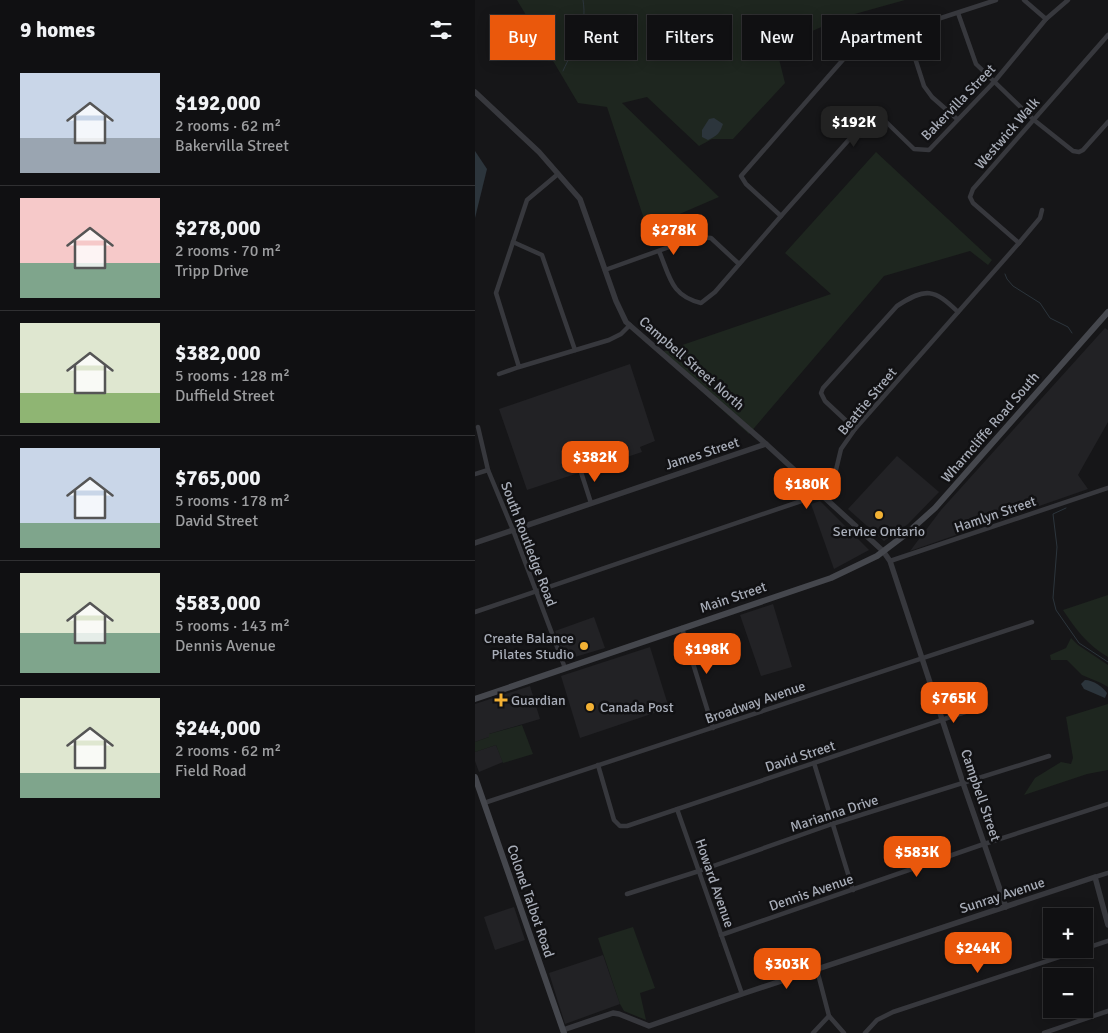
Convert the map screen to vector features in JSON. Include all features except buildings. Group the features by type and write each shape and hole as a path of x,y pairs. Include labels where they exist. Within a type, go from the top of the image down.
{"main road":[{"name":"Wharncliffe Road South","path":"883,551 906,534 935,508 1108,312"},
{"name":"Main Street","path":"475,699 831,578 883,551"},
{"name":"Colonel Talbot Road","path":"475,777 563,1032"}],"street":[{"path":"940,19 996,0"},
{"path":"1024,0 1046,19"},
{"name":"Bakervilla Street","path":"659,251 675,288 687,300 701,303 715,292 870,116 881,117 914,149 929,150 994,82 1046,19 1068,0"},
{"path":"958,13 976,64 1034,120 1073,151 1079,152 1083,150 1108,122"},
{"name":"Westwick Walk","path":"1019,243 973,203 970,197 973,189 1108,35"},
{"path":"781,216 746,184 741,176 843,60"},
{"path":"916,60 924,86 932,97 957,119"},
{"name":"Campbell Street North","path":"475,92 539,152 581,199 616,301 626,322 766,444 883,551"},
{"path":"519,367 496,293 527,200 558,174"},
{"name":"Beattie Street","path":"822,494 835,474 841,449 855,429 1019,243 1040,218 1042,210"},
{"path":"605,270 697,237 711,238 739,264"},
{"path":"513,242 543,255 575,350"},
{"path":"855,429 825,401 821,393 823,388 897,306 910,298 925,293 935,294 959,312"},
{"path":"499,374 609,340 630,326"},
{"name":"South Routledge Road","path":"478,427 488,470 513,530 565,668"},
{"name":"James Street","path":"475,543 766,444"},
{"path":"580,469 591,503"},
{"path":"475,474 488,470"},
{"name":"Hamlyn Street","path":"890,561 1108,488"},
{"path":"475,612 822,494"},
{"name":"Campbell Street","path":"883,551 890,561 1006,907"},
{"name":"Broadway Avenue","path":"484,803 1032,622"},
{"path":"682,628 713,728"},
{"name":"David Street","path":"598,765 604,791 614,820 621,826 627,826 986,705"},
{"name":"Marianna Drive","path":"627,894 833,824 1049,756"},
{"path":"814,763 853,890"},
{"name":"Dennis Avenue","path":"721,935 985,844 1108,804"},
{"name":"Howard Avenue","path":"677,809 741,994"},
{"name":"Sunray Avenue","path":"563,1032 613,1013 649,1026 1108,873"},
{"path":"1095,878 1108,925"},
{"path":"865,1033 877,1020 893,1012 1108,942"},
{"path":"817,970 829,1016 844,1033"},
{"path":"1044,1033 1108,1011"},
{"path":"813,1033 829,1016"}],"shaded area":[{"path":"517,0 905,0 851,15 822,15 822,27 812,31 812,15 742,15 742,60 779,60 785,83 733,139 712,139 699,146 647,97 622,103 719,197 647,228 607,107 578,103 553,60 555,60 555,15 526,15"},
{"path":"714,118 723,124 718,134 708,140 702,137 702,130 709,119"},
{"path":"475,151 487,169 475,218"},
{"path":"876,152 992,260 988,265 970,251 884,276 749,434 659,353 831,294 785,253"},
{"path":"1105,328 1108,330 1108,422 1078,475 1088,489 910,551 941,510"},
{"path":"630,364 655,441 640,447 642,452 527,490 499,409"},
{"path":"897,456 939,492 908,524 884,541 848,509"},
{"path":"820,501 869,550 834,569 811,504"},
{"path":"1108,595 1108,657 1088,642 1063,610"},
{"path":"773,604 792,667 761,676 740,615"},
{"path":"594,617 605,648 565,660 555,631"},
{"path":"1071,638 1078,645 1108,665 1108,687 1082,675 1067,660 1051,660 1050,655 1066,648"},
{"path":"650,647 669,708 580,738 561,676"},
{"path":"1085,680 1103,688 1107,693 1105,698 1084,689 1081,684"},
{"path":"530,686 540,719 489,734 489,737 475,742 475,704"},
{"path":"1108,704 1108,770 1087,774 1024,795 1035,778 1061,762 1071,764 1073,758 1066,717"},
{"path":"522,725 533,754 503,763 496,745 475,752 475,742 489,737 489,734"},
{"path":"496,745 503,762 479,772 475,761 475,752"},
{"path":"514,907 525,940 495,950 484,917"},
{"path":"633,927 655,988 640,993 646,1020 624,1011 598,938"},
{"path":"603,955 620,1004 565,1024 549,973"}],"waterway":[{"path":"563,71 582,29 584,20 583,0"},
{"path":"1005,274 1013,286 1040,303 1050,318 1068,327 1072,333"},
{"path":"1066,508 1053,514 1057,547 1053,598 1056,610 1079,643 1108,662"}],"place":[{"name":"Service Ontario","path":"879,515"},
{"name":"Create Balance Pilates Studio","path":"584,646"},
{"name":"Guardian","path":"501,700"},
{"name":"Canada Post","path":"590,707"}]}
